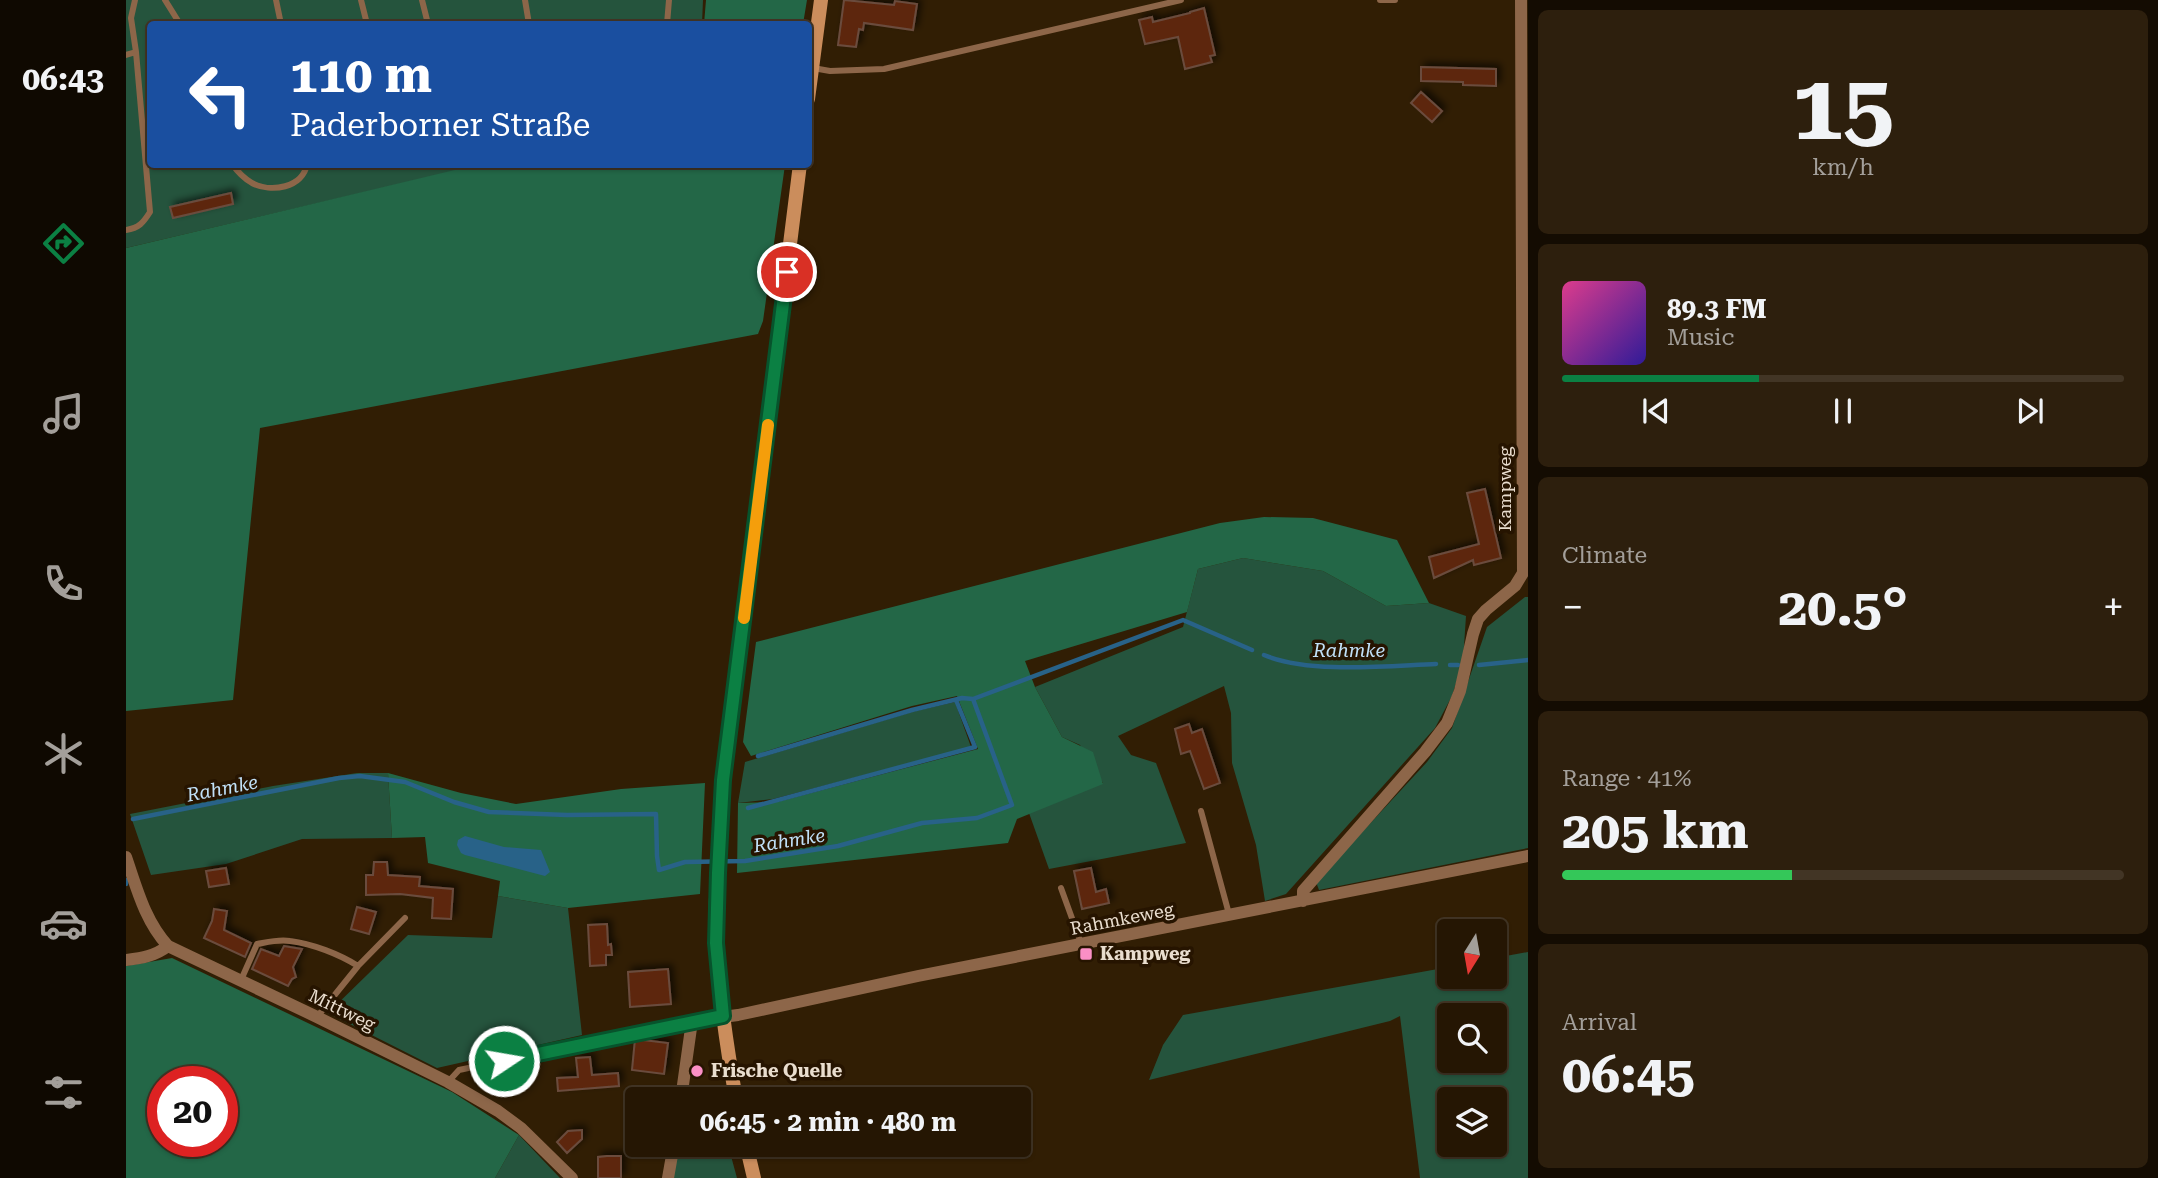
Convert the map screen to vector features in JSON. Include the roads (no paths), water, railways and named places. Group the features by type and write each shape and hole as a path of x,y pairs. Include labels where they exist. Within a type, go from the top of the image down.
{"main road":[{"path":"812,68 821,0"},
{"path":"734,1087 723,1016 716,943 723,780 800,168"},
{"path":"749,1157 754,1178"}],"street":[{"name":"Kampweg","path":"1303,901 1303,891 1425,752 1447,723 1460,691 1478,620 1515,586 1523,573 1521,0"},
{"name":"Rahmkeweg","path":"723,1016 1528,856"},
{"name":"Mittweg","path":"126,857 144,911 157,934 168,946 448,1082 522,1128 572,1178"},
{"path":"126,960 149,957 168,946"},
{"path":"683,1087 692,1021 723,1016"},
{"path":"668,1178 672,1157"}],"lane":[{"path":"126,230 144,223 150,212 131,18 135,0"},
{"path":"165,0 178,21"},
{"path":"276,0 280,21"},
{"path":"361,0 366,21"},
{"path":"422,0 427,21"},
{"path":"525,0 528,21"},
{"path":"667,21 669,0"},
{"path":"812,68 830,71 884,69 1181,0"},
{"path":"1380,0 1395,0"},
{"path":"126,55 136,52"},
{"path":"236,168 252,183 277,187 295,183 304,176 306,168"},
{"path":"1201,811 1230,916"},
{"path":"1060,888 1082,945"},
{"path":"317,1017 358,966 405,918"},
{"path":"240,981 257,944 276,940 305,944 358,966"},
{"path":"448,1082 459,1070 692,1021"}],"water":[{"path":"465,836 504,847 541,850 550,872 545,876 465,855 457,845 458,840"}],"waterway":[{"name":"Rahmke","path":"133,819 360,776 405,782 454,802 489,812 656,814 659,870 685,862 745,861 838,846 922,823 977,818 1012,805 973,699 1183,620 1252,650"},
{"name":"Rahmke","path":"1264,655 1303,665 1325,667 1436,664"},
{"name":"Rahmke","path":"1479,665 1528,660"},
{"name":"Rahmke","path":"1450,665 1458,665"},
{"path":"758,756 912,710 962,698 973,699"},
{"name":"Rahmke","path":"748,808 975,747 956,700"}],"place":[{"name":"Kampweg","path":"1086,954"},
{"name":"Frische Quelle","path":"697,1071"}]}
